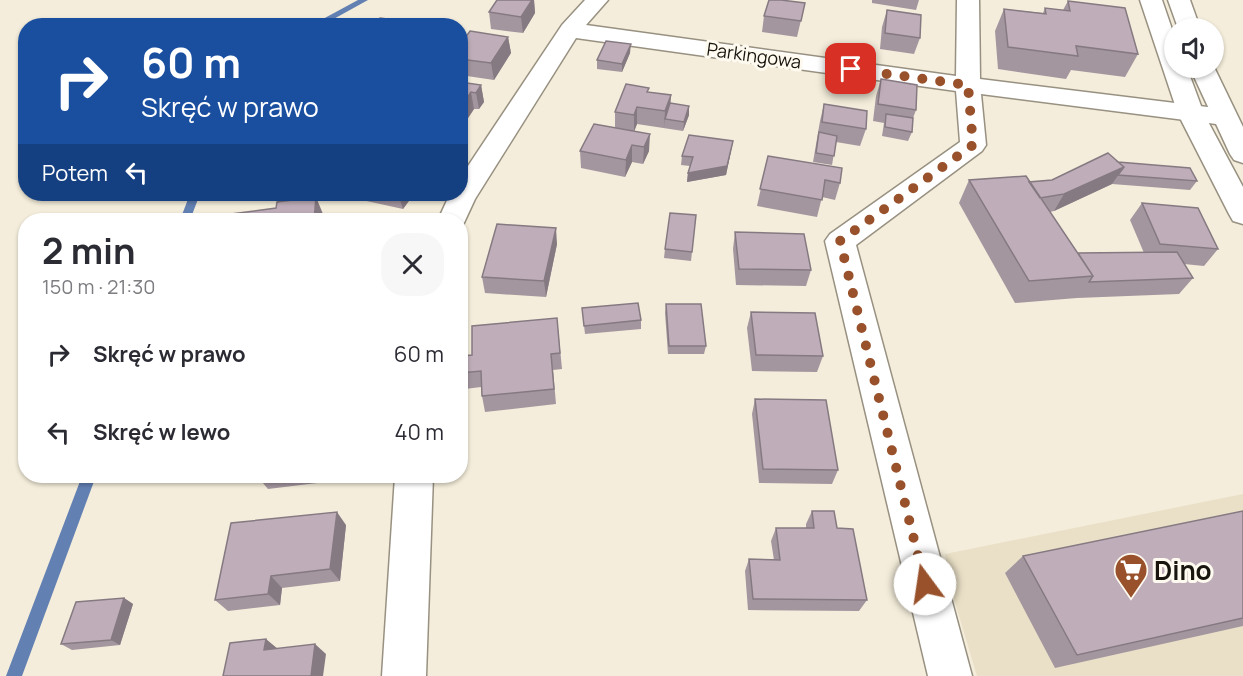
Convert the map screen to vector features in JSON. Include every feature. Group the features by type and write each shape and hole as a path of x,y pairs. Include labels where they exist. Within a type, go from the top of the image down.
{"street":[{"path":"468,188 570,30 597,0"},
{"path":"950,676 840,241 973,145 968,85 968,0"},
{"path":"1151,0 1191,114 1243,214"},
{"path":"1179,0 1185,18"},
{"name":"Parkingowa","path":"570,30 968,85 1224,117"},
{"path":"1206,78 1243,154"},
{"path":"404,676 414,483"}],"shaded area":[{"path":"1243,494 1243,676 977,676 951,589 945,554"}],"building":[{"path":"497,0 532,0 521,17 489,12"},
{"path":"769,0 805,3 801,21 764,16"},
{"path":"1068,1 1125,8 1138,54 1076,46 1078,56 1008,47 1004,9 1046,14 1045,8 1070,11"},
{"path":"887,10 921,15 920,38 885,33"},
{"path":"470,31 508,37 491,63 468,60 468,34"},
{"path":"606,41 631,44 622,64 597,60"},
{"path":"881,79 917,85 916,110 878,104"},
{"path":"468,83 481,85 476,93 471,92 468,96"},
{"path":"626,84 649,88 647,92 671,95 665,111 637,107 634,115 615,112"},
{"path":"670,103 689,106 684,122 665,119"},
{"path":"824,104 867,111 866,129 822,122"},
{"path":"886,114 913,118 912,132 885,127"},
{"path":"594,124 650,134 644,147 632,145 626,160 580,151"},
{"path":"819,132 837,136 834,156 816,153"},
{"path":"689,135 733,141 727,166 688,173 693,157 682,156"},
{"path":"1108,153 1124,167 1064,194 1040,198 1029,182 1052,180"},
{"path":"768,156 842,168 840,183 825,180 822,200 760,189"},
{"path":"1118,162 1190,168 1197,181 1118,175 1124,167"},
{"path":"1026,176 1093,276 1029,281 969,180"},
{"path":"316,201 315,213 238,213 276,208 277,202"},
{"path":"1142,203 1198,208 1218,249 1160,244"},
{"path":"670,213 696,215 692,252 665,249"},
{"path":"497,224 556,228 544,281 482,277"},
{"path":"735,232 804,234 811,270 739,269"},
{"path":"1177,252 1193,278 1089,282 1093,276 1078,253"},
{"path":"638,303 641,320 584,326 582,308"},
{"path":"666,304 701,304 706,346 669,346"},
{"path":"751,312 815,313 823,356 756,355"},
{"path":"557,318 560,353 551,354 554,389 482,396 481,371 468,372 468,355 472,355 472,326"},
{"path":"755,399 826,400 838,470 763,469"},
{"path":"812,511 834,511 837,528 853,529 867,600 753,599 749,559 780,560 776,528 814,528"},
{"name":"Dino","path":"1243,511 1243,618 1077,655 1023,556"},
{"path":"337,512 330,569 271,576 268,594 215,600 231,523"},
{"path":"124,598 111,640 61,644 76,602"},
{"path":"266,639 264,650 315,644 311,676 223,676 230,643"}],"waterway":[{"path":"329,18 364,0"},
{"path":"188,213 192,201"},
{"path":"14,676 86,483"}],"place":[{"name":"Dino","path":"1131,599"}],"route":[{"path":"851,69 968,85 973,145 840,241 925,584"}]}
